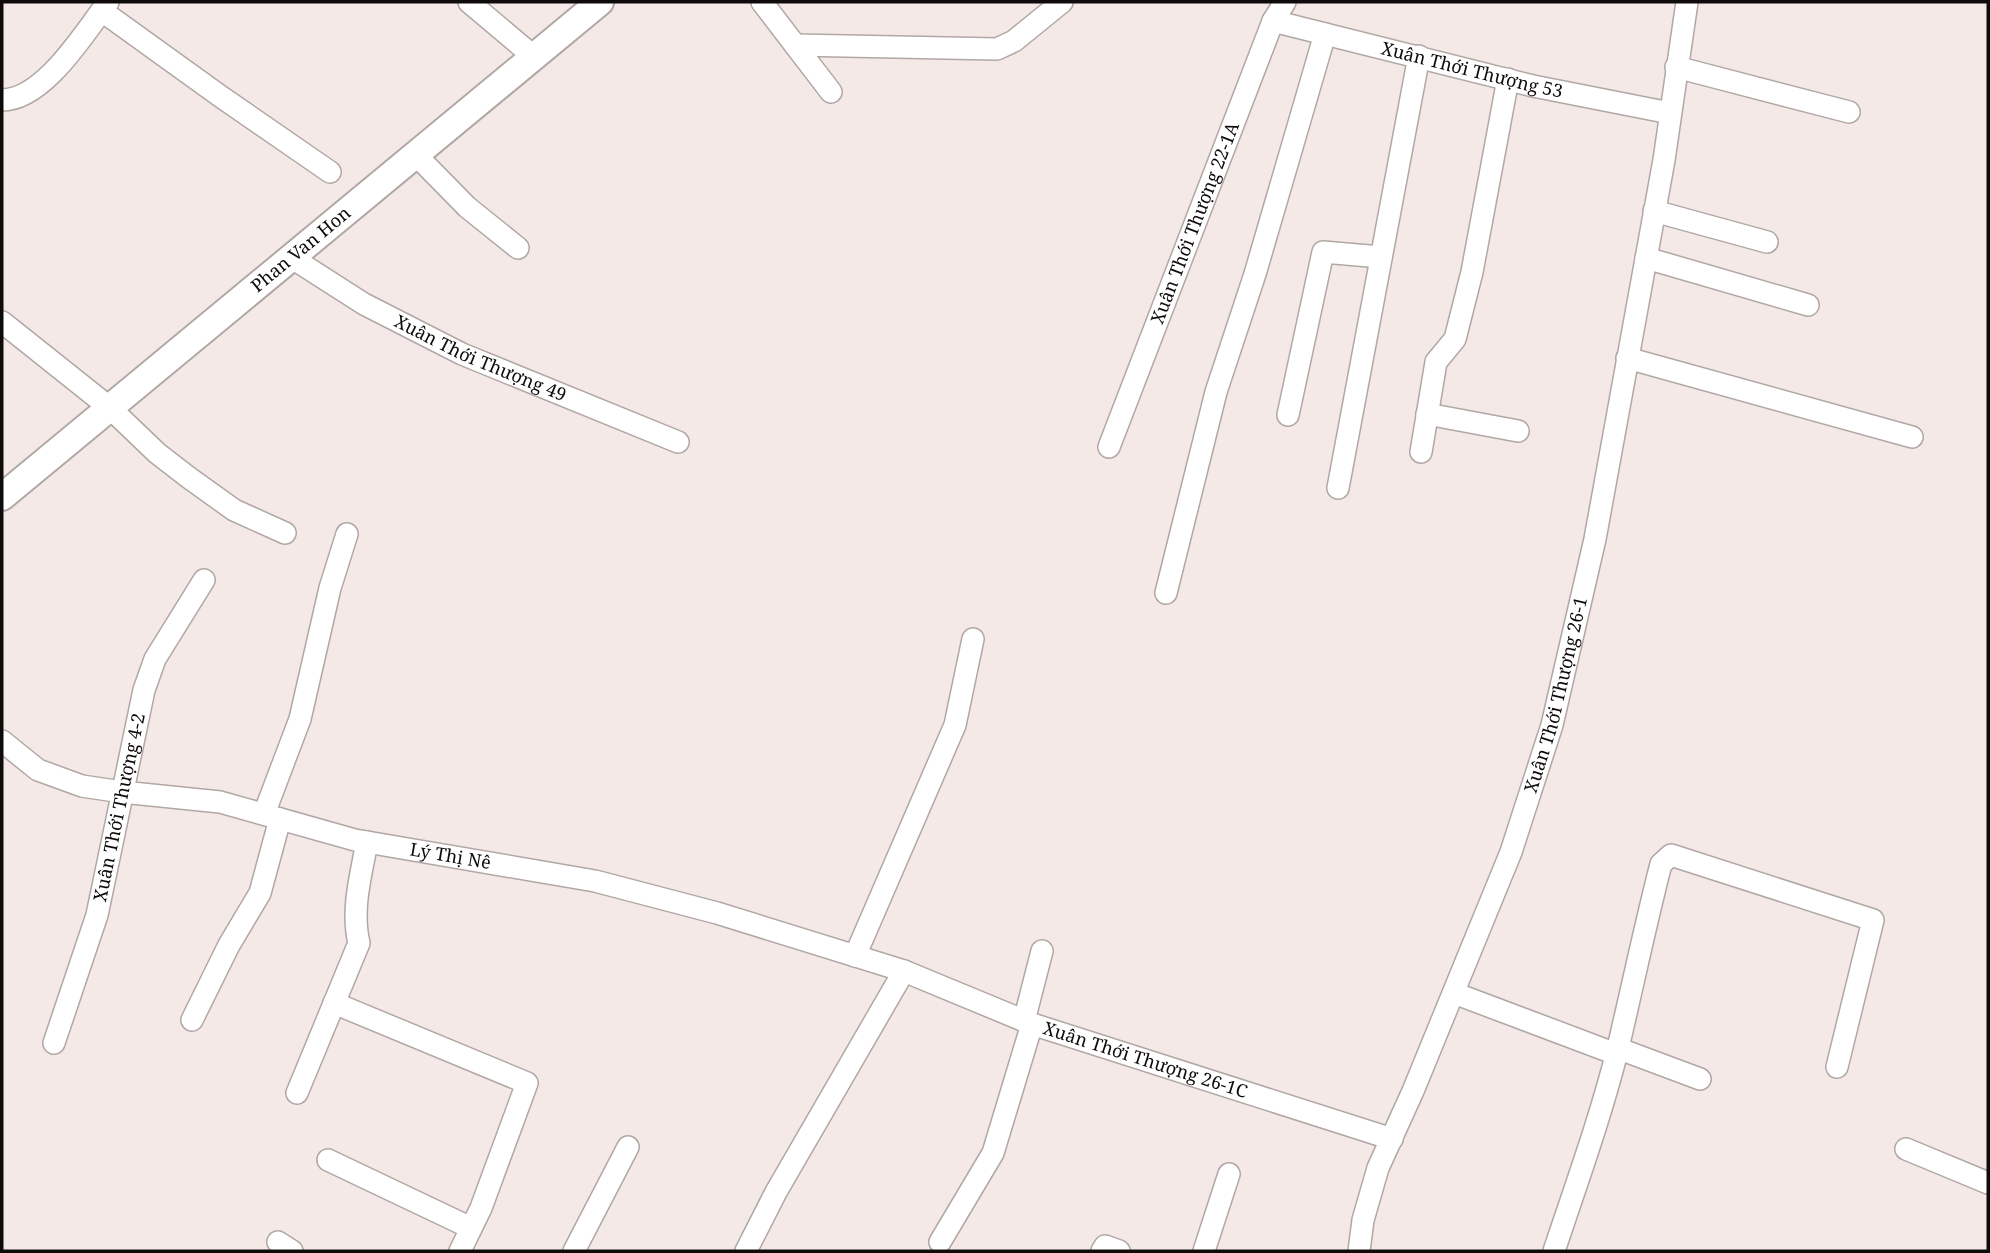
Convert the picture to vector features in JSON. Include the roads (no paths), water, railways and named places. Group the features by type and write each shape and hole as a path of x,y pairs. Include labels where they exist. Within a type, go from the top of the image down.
{"main road":[{"name":"Phan Van Hon","path":"2,497 600,2"}],"street":[{"path":"469,2 533,56"},
{"path":"762,2 831,92"},
{"path":"795,46 997,49 1014,41 1062,2"},
{"name":"Xuân Thới Thượng 22-1A","path":"1109,447 1273,21 1285,2"},
{"name":"Xuân Thới Thượng 26-1","path":"1359,1251 1363,1220 1378,1168 1454,993 1511,852 1552,724 1595,539 1646,258 1687,2"},
{"path":"2,100 28,94 48,76 105,6 330,172"},
{"name":"Xuân Thới Thượng 53","path":"1273,21 1508,79 1639,109 1670,113"},
{"path":"1166,593 1216,392 1255,274 1325,34"},
{"path":"1338,488 1419,56"},
{"path":"1676,67 1849,112"},
{"path":"1421,452 1436,362 1455,339 1472,272 1508,79"},
{"path":"416,155 467,208 518,248"},
{"path":"1654,211 1767,242"},
{"path":"1288,415 1323,252 1381,257"},
{"name":"Xuân Thới Thượng 49","path":"292,258 364,304 462,354 678,442"},
{"path":"1646,258 1808,305"},
{"path":"2,322 110,408 157,453 188,477 234,510 285,533"},
{"path":"1627,358 1912,437"},
{"path":"1427,414 1518,431"},
{"path":"192,1020 229,945 260,893 272,817 300,719 330,588 347,534"},
{"name":"Xuân Thới Thượng 4-2","path":"54,1043 97,915 144,690 155,659 204,580"},
{"path":"855,956 955,725 973,639"},
{"name":"Lý Thị Nê","path":"2,741 38,769 82,786 219,802 320,832 367,842 595,881 717,913 904,971"},
{"path":"297,1093 359,943 355,928 357,900 367,842"},
{"path":"1554,1251 1586,1157 1617,1051 1661,864 1671,855 1873,920 1837,1068"},
{"path":"940,1242 993,1153 1028,1023 1042,951"},
{"path":"746,1251 776,1192 904,971"},
{"name":"Xuân Thới Thượng 26-1C","path":"904,971 1028,1023 1392,1139"},
{"path":"1454,993 1700,1079"},
{"path":"334,1003 527,1083 481,1208 460,1251"},
{"path":"574,1251 628,1147"},
{"path":"1906,1149 1988,1182"},
{"path":"328,1160 471,1228"},
{"path":"1204,1251 1229,1174"},
{"path":"1102,1251 1105,1246 1119,1251"}]}
